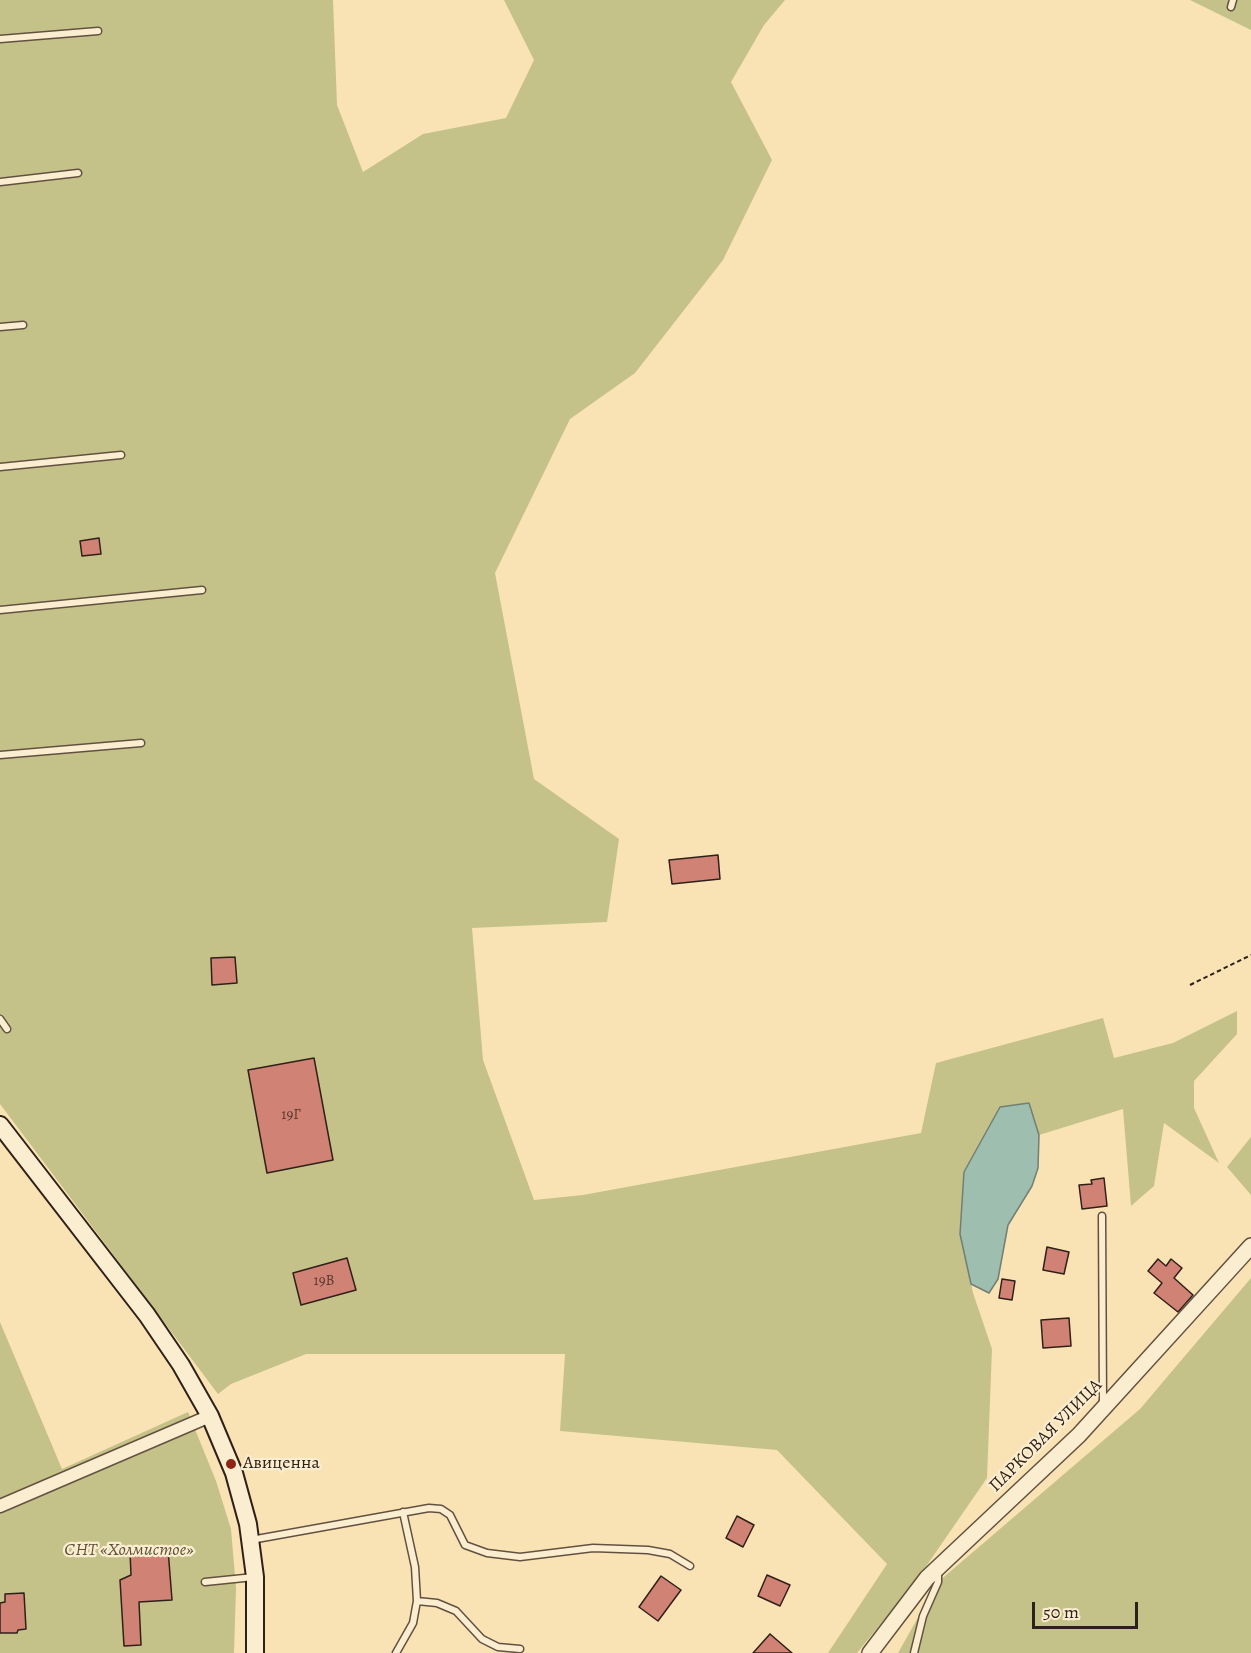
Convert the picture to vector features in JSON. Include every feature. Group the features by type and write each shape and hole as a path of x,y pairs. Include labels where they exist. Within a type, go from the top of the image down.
{"main road":[{"path":"0,1125 147,1315 181,1365 210,1416 234,1473 251,1540 255,1577 255,1653"}],"street":[{"name":"ПАРКОВАЯ УЛИЦА","path":"870,1653 927,1578 1079,1436 1251,1246"},
{"path":"0,1506 210,1416"}],"lane":[{"path":"1231,7 1233,0"},
{"path":"0,39 98,31"},
{"path":"0,182 78,173"},
{"path":"0,327 23,325"},
{"path":"0,467 121,455"},
{"path":"0,610 202,591"},
{"path":"0,755 141,743"},
{"path":"0,1019 7,1029"},
{"path":"1102,1216 1103,1409"},
{"path":"251,1540 429,1508 441,1509 450,1515 465,1545 487,1552 520,1557 593,1548 648,1550 670,1554 690,1566"},
{"path":"396,1653 413,1623 417,1600 415,1568 403,1512"},
{"path":"914,1653 923,1617 938,1582 938,1567"},
{"path":"205,1582 255,1577"},
{"path":"417,1600 437,1603 456,1611 482,1639 498,1647 520,1649"}],"path":[{"path":"1190,985 1251,954"}],"green space":[{"path":"0,0 333,0 337,105 363,172 423,134 506,118 534,60 504,0 785,0 764,25 731,82 772,160 723,260 635,373 570,419 495,573 534,779 619,839 607,922 472,928 483,1060 534,1200 583,1195 921,1133 936,1063 1103,1018 1114,1058 1173,1043 1237,1011 1237,1034 1194,1081 1194,1108 1219,1163 1164,1123 1154,1186 1131,1206 1123,1109 1039,1135 1029,1103 1000,1107 964,1172 961,1233 973,1293 992,1349 987,1478 918,1578 857,1653 828,1653 887,1564 777,1450 560,1431 565,1354 306,1354 231,1384 218,1394 0,1104"},
{"path":"1190,0 1251,0 1251,30"},
{"path":"1251,1137 1251,1195 1227,1167"},
{"path":"1251,1278 1251,1653 898,1653 938,1582 1140,1409"},
{"name":"СНТ «Холмистое»","path":"0,1322 62,1469 188,1412 216,1481 231,1529 236,1588 234,1653 0,1653"}],"shaded area":[{"path":"1029,1103 1039,1135 1038,1168 1032,1186 1008,1225 998,1279 989,1293 971,1284 960,1234 964,1172 1000,1107"}],"building":[{"path":"99,538 101,554 82,556 80,541"},
{"path":"718,855 720,879 672,884 669,860"},
{"path":"235,957 237,983 212,985 211,958"},
{"path":"314,1058 333,1160 267,1173 248,1070"},
{"path":"1104,1178 1107,1206 1082,1209 1079,1185 1092,1184 1091,1180"},
{"path":"1047,1247 1069,1252 1064,1274 1043,1270"},
{"path":"347,1258 356,1290 301,1305 293,1273"},
{"path":"1158,1259 1166,1266 1171,1259 1182,1268 1174,1278 1193,1295 1178,1312 1154,1293 1162,1283 1148,1271"},
{"path":"1002,1279 1015,1281 1012,1300 999,1298"},
{"path":"1069,1318 1071,1346 1043,1348 1041,1320"},
{"path":"737,1516 754,1525 743,1547 726,1538"},
{"path":"168,1549 172,1600 139,1602 141,1645 124,1646 120,1580 131,1575 130,1552"},
{"path":"767,1575 790,1585 780,1606 758,1596"},
{"path":"661,1576 681,1590 658,1621 639,1607"},
{"path":"24,1593 26,1629 18,1630 17,1633 0,1633 0,1603 5,1602 5,1594"},
{"path":"770,1634 792,1653 753,1653"}],"place":[{"name":"Авиценна","path":"231,1464"}]}
